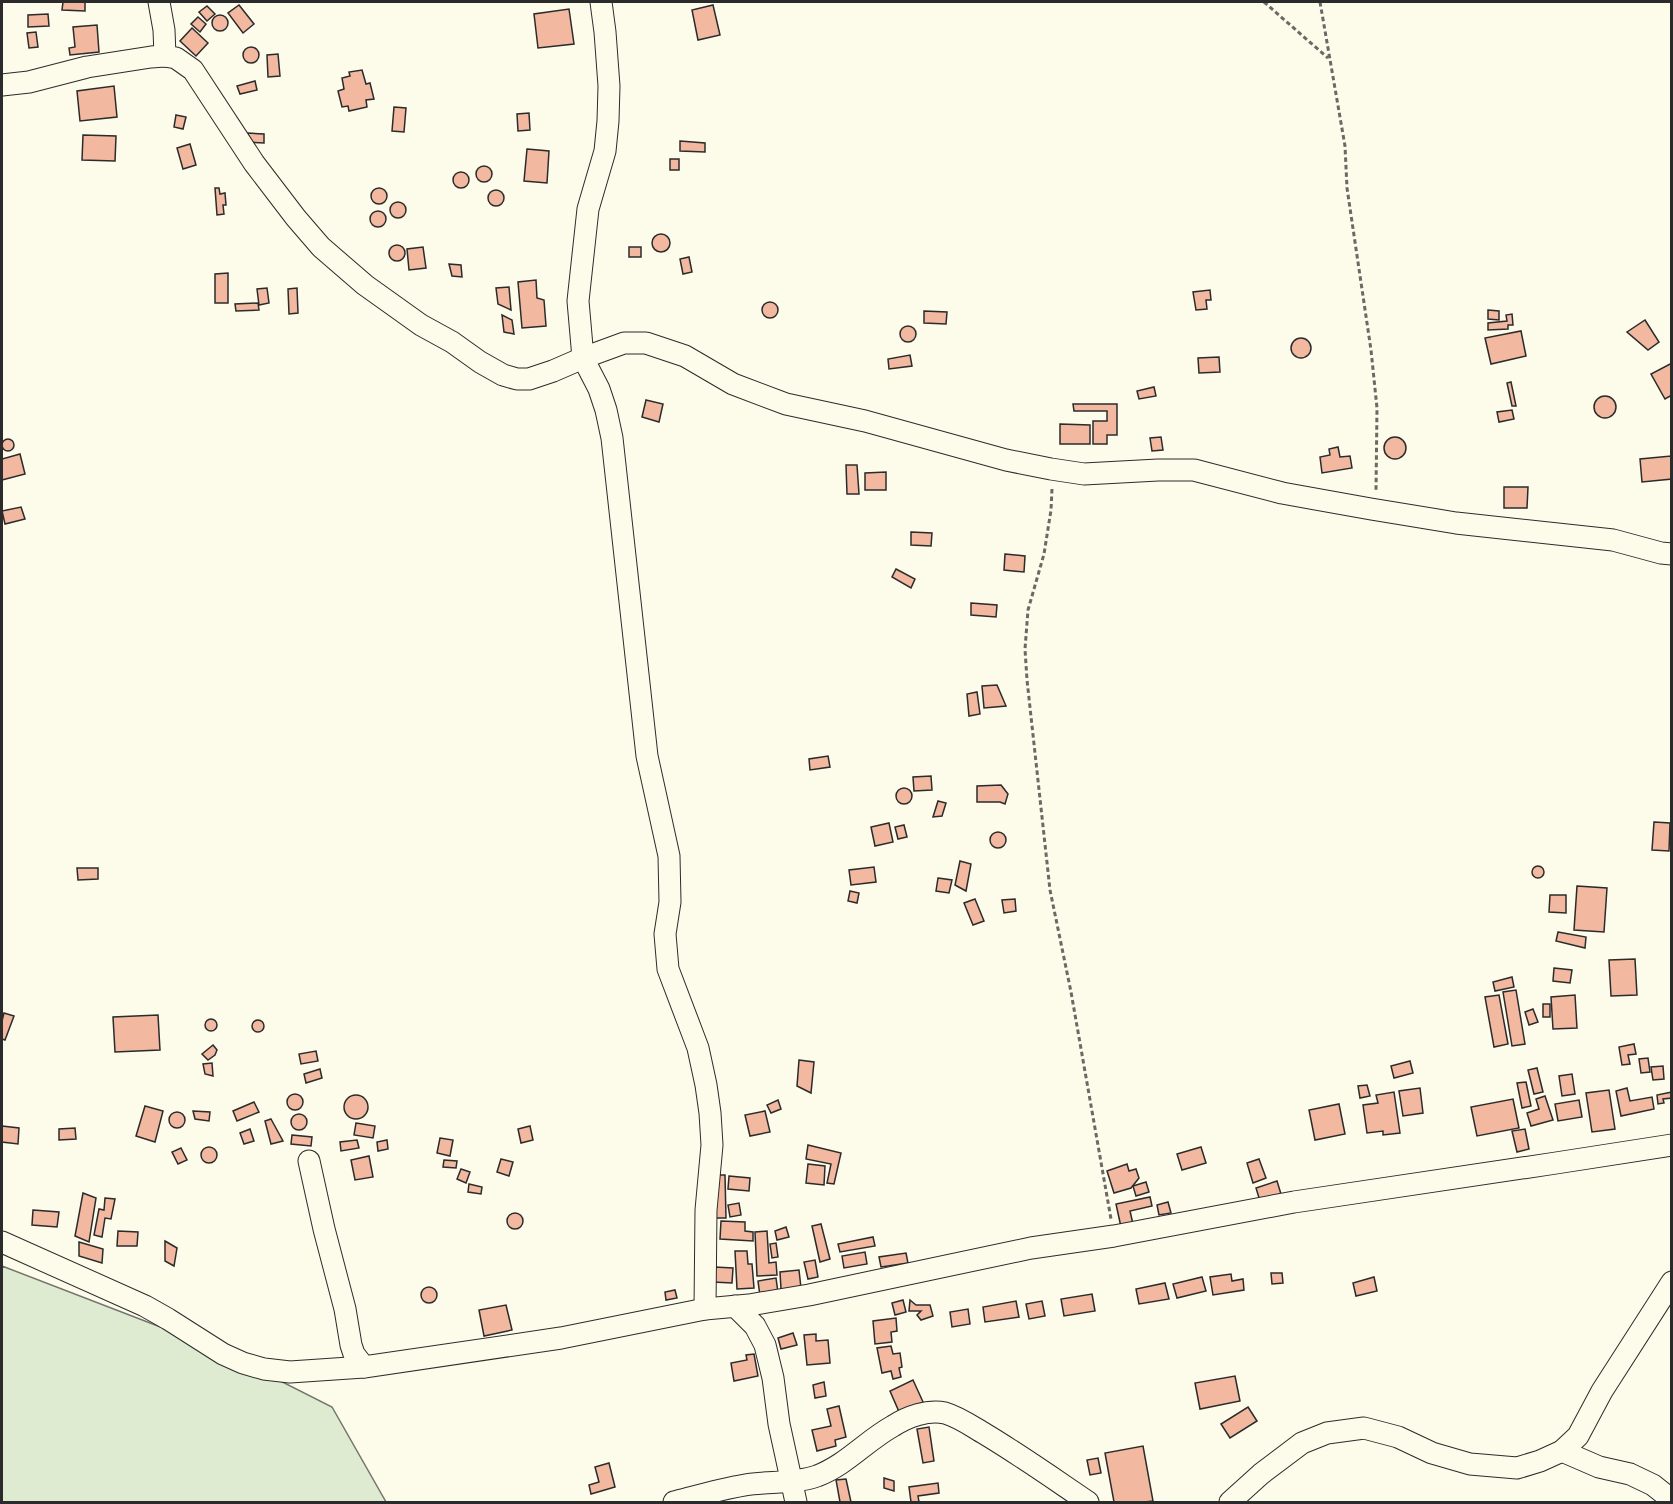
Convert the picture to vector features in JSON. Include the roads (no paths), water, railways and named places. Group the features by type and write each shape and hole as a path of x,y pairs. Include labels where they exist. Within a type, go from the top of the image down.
{"street":[{"path":"159,2 164,30 165,56"},
{"path":"602,2 609,86 608,121 605,151 588,209 578,301 579,328 583,358 606,410 612,438 647,756 669,856 670,902 665,934 668,969 698,1048 710,1113 712,1145 706,1210 705,1309"},
{"path":"2,85 29,82 87,67 151,57 176,58 193,70 254,163 321,247 365,285 421,325 452,342 480,362 517,379 529,379 553,371 624,343 646,343 685,356 733,384 786,404 865,421 1006,460 1083,474 1194,470 1282,493 1456,524 1612,540 1671,554"},
{"path":"2,1242 145,1306 243,1363 264,1369 290,1372 364,1367 561,1338 705,1309 809,1295 1031,1248 1114,1236 1294,1202 1671,1145"},
{"path":"309,1161 345,1310 351,1345 354,1354 364,1367"},
{"path":"1230,1503 1261,1474 1302,1443 1327,1433 1364,1428 1398,1437 1432,1453 1470,1464 1517,1468 1562,1452 1578,1436 1602,1391 1671,1282"},
{"path":"735,1306 755,1326 765,1345 796,1503"},
{"path":"674,1503 745,1485 792,1481 816,1476 831,1469 894,1425 930,1412 945,1413 961,1420 1002,1444 1088,1503"},
{"path":"1562,1452 1599,1467 1630,1474 1653,1485 1671,1500"}]}
